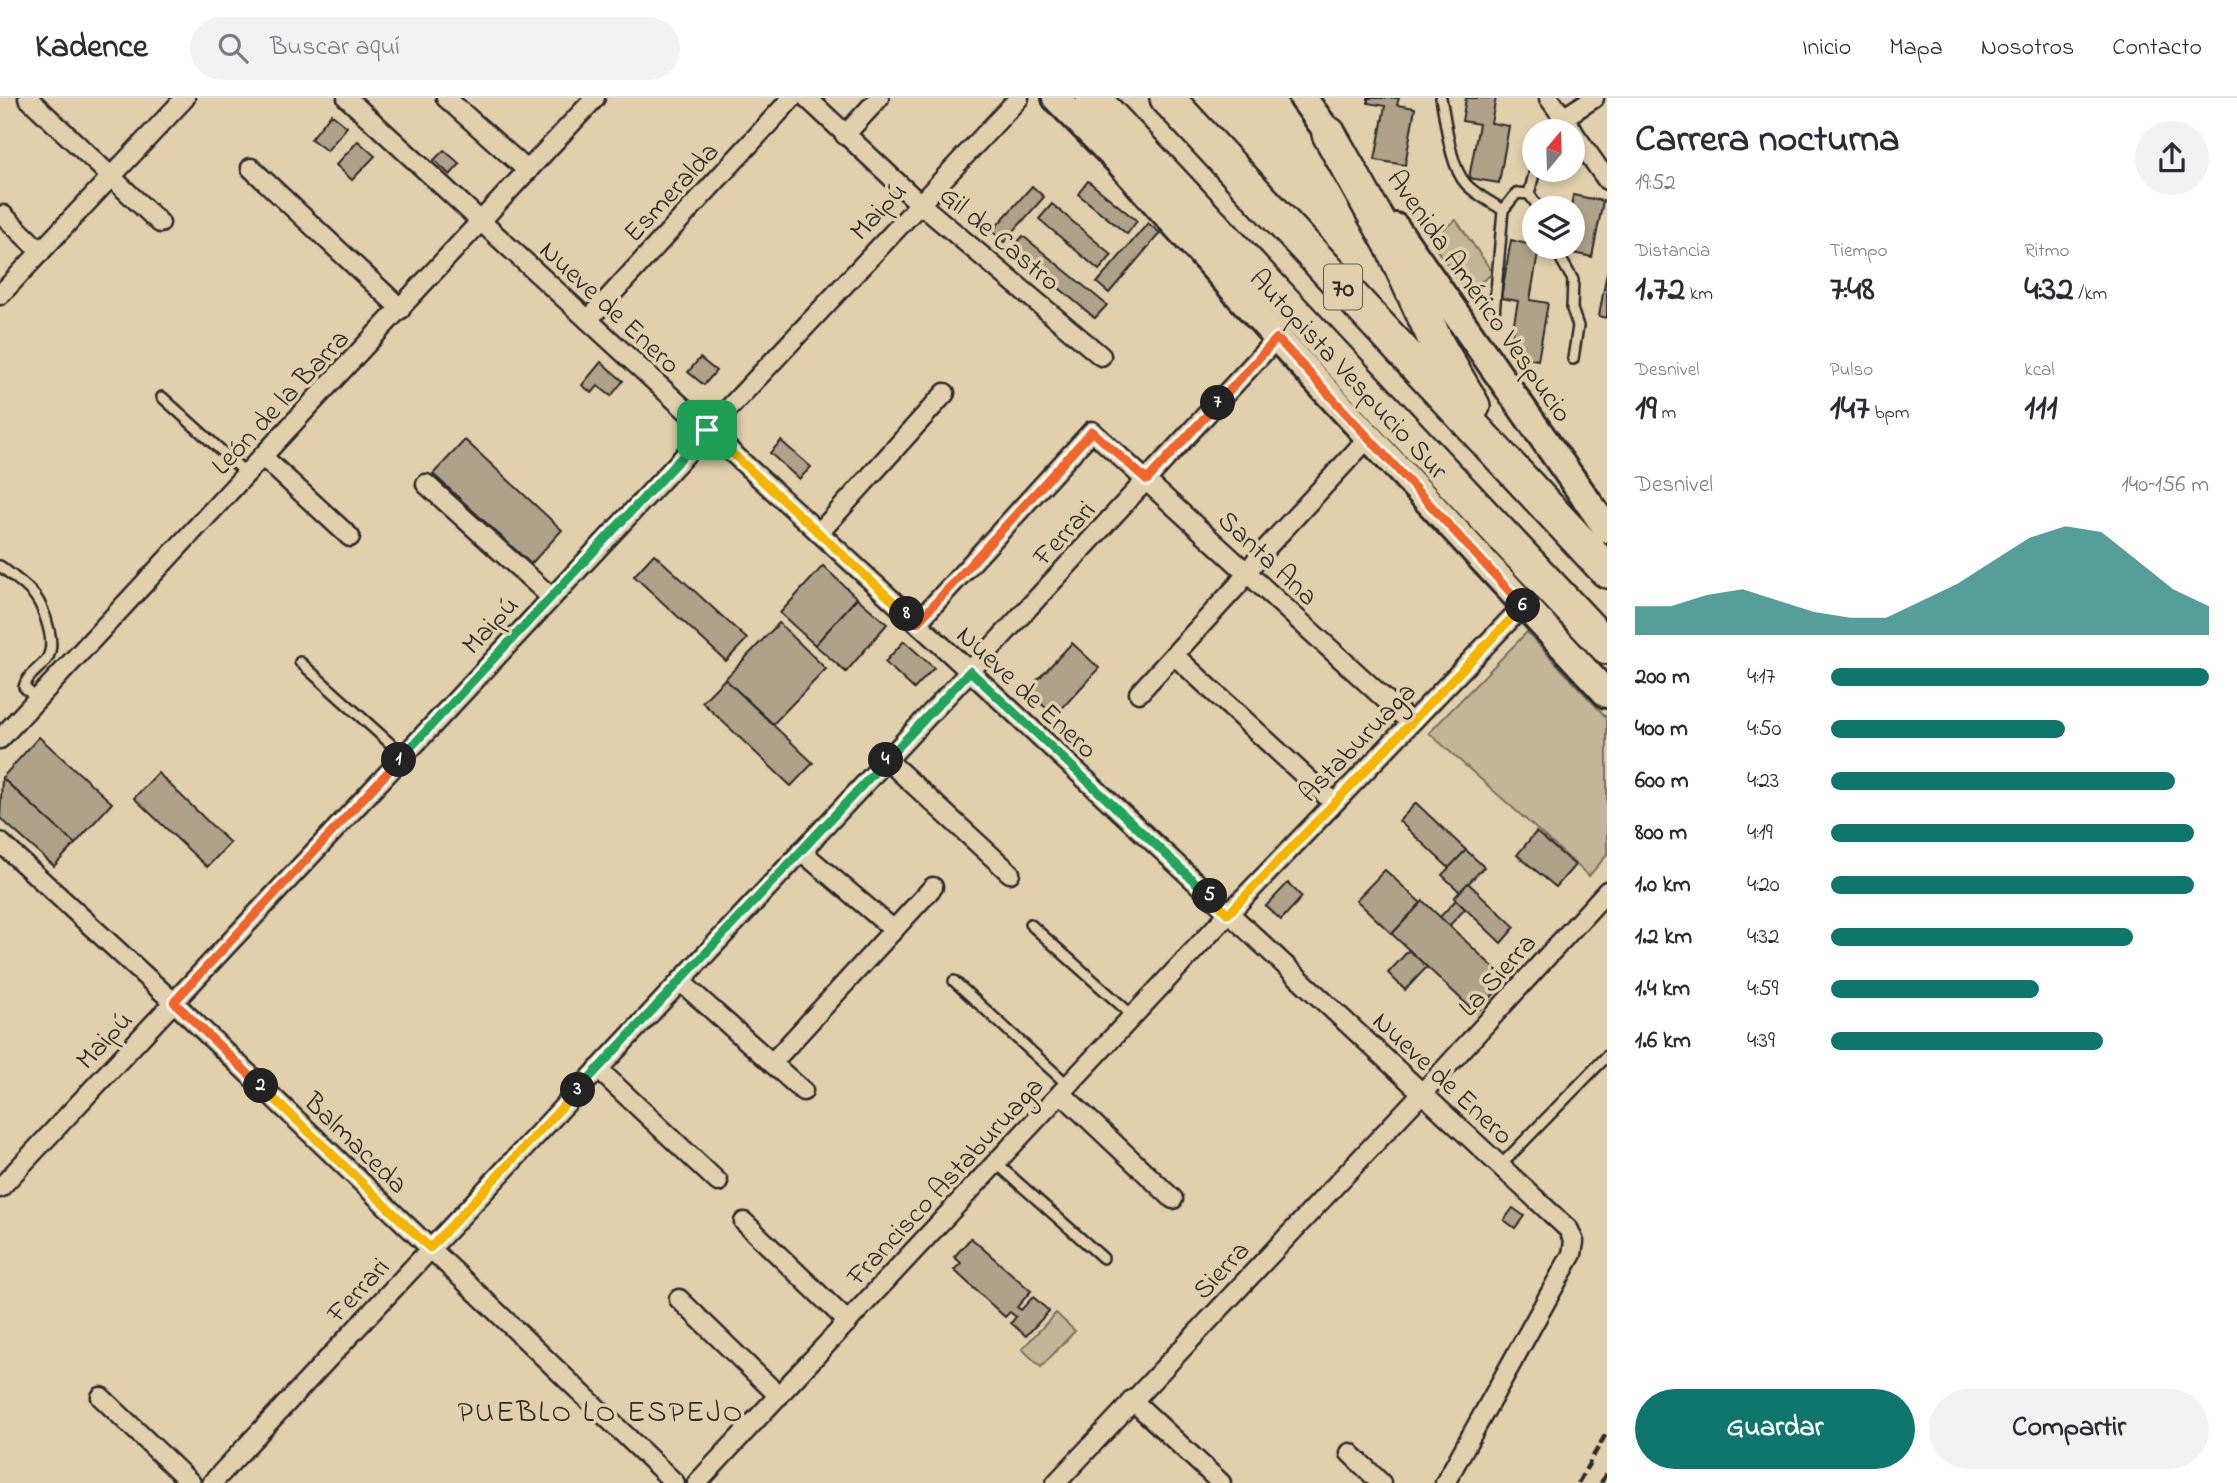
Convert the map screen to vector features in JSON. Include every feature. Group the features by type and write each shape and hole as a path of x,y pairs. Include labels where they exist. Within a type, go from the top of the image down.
{"highway":[{"name":"Autopista Vespucio Sur","path":"1093,98 1607,647"},
{"name":"Autopista Vespucio Sur","path":"1167,98 1607,571"},
{"path":"1329,134 1391,244 1446,361 1518,475"}],"main road":[{"path":"1056,98 1119,162 1277,338 1607,694"},
{"name":"Avenida Américo Vespucio","path":"1303,98 1607,529"}],"street":[{"path":"28,98 160,223"},
{"path":"0,295 185,98"},
{"name":"Nueve de Enero","path":"347,98 970,671 1564,1225 1574,1242 1569,1259 1445,1483"},
{"path":"446,98 528,171"},
{"name":"León de la Barra","path":"0,739 482,223 595,98"},
{"name":"Esmeralda","path":"588,320 792,98"},
{"name":"Gil de Castro","path":"807,98 919,203 1101,356"},
{"path":"845,135 879,98"},
{"name":"Maipú","path":"0,1188 1018,98"},
{"path":"1549,98 1564,119"},
{"path":"1577,119 1594,98"},
{"path":"1586,150 1607,180"},
{"path":"251,169 401,309"},
{"path":"3,215 41,251"},
{"name":"Ferrari","path":"212,1483 1277,338"},
{"path":"820,533 945,393"},
{"name":"Santa Ana","path":"917,623 1092,431 1410,722"},
{"path":"1139,693 1259,555 1368,437"},
{"path":"263,457 350,537"},
{"path":"426,485 551,597"},
{"name":"Astaburuaga","path":"1228,914 1523,606"},
{"path":"1174,655 1334,803"},
{"path":"887,760 1010,873"},
{"name":"Balmaceda","path":"0,842 174,1002 675,1483"},
{"path":"802,851 894,930"},
{"path":"772,1063 933,887"},
{"name":"La Sierra","path":"1422,1092 1607,891"},
{"name":"Francisco Astaburuaga","path":"697,1483 1228,914"},
{"path":"680,981 803,1091"},
{"path":"598,1069 718,1182"},
{"path":"1065,1089 1173,1199"},
{"name":"Sierra","path":"1056,1483 1422,1092"},
{"path":"744,1222 848,1322"},
{"path":"679,1299 779,1396"},
{"path":"101,1397 191,1483"},
{"path":"1132,1400 1221,1483"},
{"path":"1350,1453 1381,1483"}],"lane":[{"path":"1441,98 1456,167 1462,180 1468,187 1503,210"},
{"path":"1494,314 1503,210 1517,193 1529,194 1532,182"},
{"path":"1561,259 1573,280 1572,309 1578,326 1573,359"},
{"path":"162,397 247,474"},
{"path":"0,566 34,594 43,606 51,638 48,658 25,681 24,687 37,699"},
{"path":"300,662 403,755"},
{"path":"1030,924 1133,1016"},
{"path":"954,981 1065,1089"},
{"path":"1501,1166 1607,1056"},
{"path":"996,1163 1103,1258"}],"shaded area":[{"path":"1456,220 1493,273 1467,292 1429,239"},
{"path":"1527,632 1607,718 1607,855 1589,876 1429,733"},
{"path":"1056,1313 1075,1331 1041,1367 1022,1349"}],"building":[{"path":"1368,98 1399,98 1397,105 1415,108 1405,165 1375,160 1385,106 1368,103"},
{"path":"1466,98 1496,98 1491,123 1509,126 1499,183 1469,178 1479,124 1462,121"},
{"path":"331,114 347,127 327,151 311,139"},
{"path":"358,141 375,156 352,180 336,165"},
{"path":"444,150 460,164 450,175 434,160"},
{"path":"1088,181 1137,221 1127,234 1078,194"},
{"path":"1032,186 1044,197 1004,242 992,231"},
{"path":"1585,197 1603,201 1592,257 1585,256"},
{"path":"1052,204 1112,255 1099,270 1039,219"},
{"path":"1148,223 1160,233 1109,293 1097,283"},
{"path":"1023,236 1107,305 1095,318 1012,249"},
{"path":"1511,240 1522,243 1522,259 1537,259 1530,300 1548,303 1538,360 1508,355 1518,301 1501,298"},
{"path":"1607,272 1607,318 1599,316"},
{"path":"700,358 716,371 704,385 688,372"},
{"path":"601,362 623,381 611,396 598,386 592,393 582,385"},
{"path":"465,440 562,530 531,564 433,474"},
{"path":"781,441 811,467 799,479 770,453"},
{"path":"654,554 747,639 726,661 634,576"},
{"path":"823,566 857,598 815,645 780,613"},
{"path":"857,598 887,624 846,672 815,645"},
{"path":"779,623 826,669 773,724 725,679"},
{"path":"904,641 934,668 914,689 885,662"},
{"path":"1072,643 1099,668 1055,716 1027,691"},
{"path":"725,679 813,763 791,786 702,702"},
{"path":"39,737 112,803 75,844 2,778"},
{"path":"158,773 230,843 207,867 134,798"},
{"path":"2,778 75,844 54,866 0,818"},
{"path":"1416,803 1466,850 1449,868 1399,821"},
{"path":"1536,832 1575,865 1556,887 1517,855"},
{"path":"1466,850 1484,867 1460,892 1442,875"},
{"path":"1385,870 1421,903 1392,934 1356,900"},
{"path":"1288,883 1302,897 1281,920 1266,906"},
{"path":"1468,883 1515,927 1501,943 1454,898"},
{"path":"1456,900 1465,909 1449,926 1440,917"},
{"path":"1423,901 1507,980 1476,1013 1392,934"},
{"path":"1409,950 1427,967 1405,990 1388,973"},
{"path":"1513,1208 1524,1216 1515,1228 1504,1220"},
{"path":"971,1238 1031,1291 1017,1307 1021,1310 1033,1297 1049,1311 1026,1336 1011,1323 1016,1317 1010,1312 1005,1317 954,1270 961,1263 954,1257"}],"railway":[{"path":"1578,1483 1607,1432"},
{"path":"1601,1483 1607,1472"}],"district":[{"name":"PUEBLO LO ESPEJO","path":"601,1411"}],"route":[{"path":"1277,338 1523,606 1228,914 970,671 430,1248 174,1002 707,430 917,623 1092,431 1147,480 1277,338"}]}
